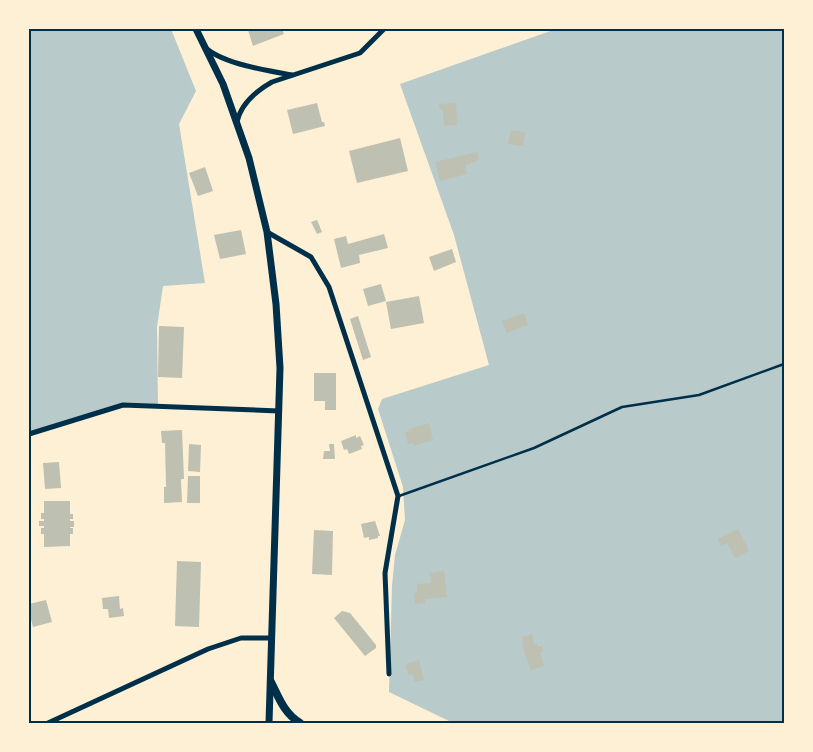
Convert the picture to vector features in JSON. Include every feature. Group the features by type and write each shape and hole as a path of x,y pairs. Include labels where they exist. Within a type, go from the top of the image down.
{"highway":[{"path":"271,682 290,717 300,723"}],"main road":[{"path":"196,29 223,84 249,158 267,232 279,338 279,411 270,723"}],"street":[{"path":"237,124 239,112 246,102 265,86 292,75 360,53 384,29"},
{"path":"205,47 211,52 233,61 266,71 292,75"},
{"path":"267,232 311,257 329,287 398,496 385,573 388,674"},
{"path":"29,434 123,404 279,411"},
{"path":"48,723 208,649 241,638 272,638"}],"lane":[{"path":"398,496 534,448 622,407 699,395 784,364"}],"shaded area":[{"path":"29,29 171,29 196,91 179,124 205,283 163,286 157,327 158,406 123,405 29,434"},
{"path":"556,29 784,29 784,723 458,723 449,721 389,692 392,586 395,555 405,520 403,487 378,409 382,399 489,365 454,235 400,84"}],"building":[{"path":"282,29 284,34 253,46 248,30"},
{"path":"317,103 322,122 324,122 325,126 293,134 287,110"},
{"path":"456,103 457,125 444,126 443,110 440,110 439,104"},
{"path":"511,130 525,132 523,146 508,144"},
{"path":"400,138 408,171 357,183 349,151"},
{"path":"477,152 479,160 465,166 467,174 440,181 435,162"},
{"path":"205,167 213,191 198,196 189,173"},
{"path":"317,220 322,232 317,234 311,222"},
{"path":"241,230 246,254 220,259 214,235"},
{"path":"384,234 388,248 359,255 360,263 341,268 334,239 346,236 348,244"},
{"path":"452,249 456,262 434,271 429,257"},
{"path":"381,284 386,301 368,306 363,289"},
{"path":"419,296 424,323 391,329 386,302"},
{"path":"524,313 528,325 507,333 502,321"},
{"path":"358,316 371,357 363,360 350,319"},
{"path":"159,326 184,327 182,378 158,377"},
{"path":"314,373 336,373 336,410 325,410 325,401 314,401"},
{"path":"429,423 433,440 413,446 413,443 408,444 405,432"},
{"path":"182,430 184,479 181,479 182,502 164,503 164,487 166,487 165,443 162,443 161,431"},
{"path":"356,435 356,438 360,436 364,445 361,446 362,449 349,454 347,449 344,450 341,441"},
{"path":"189,444 201,445 200,472 188,471"},
{"path":"329,444 334,444 335,459 323,459 324,451 330,451"},
{"path":"59,462 61,488 45,489 43,463"},
{"path":"188,476 200,476 200,503 187,503"},
{"path":"44,501 70,501 70,514 73,514 73,519 70,519 70,521 74,521 74,527 70,527 73,528 73,534 70,534 70,546 44,547 44,534 41,534 41,528 44,528 44,526 39,526 39,521 44,521 44,519 41,519 41,513 44,513"},
{"path":"375,521 380,536 369,540 369,537 364,538 361,524"},
{"path":"738,529 749,551 735,558 727,543 721,546 718,539"},
{"path":"314,530 333,531 332,575 312,574"},
{"path":"177,561 201,562 199,627 175,626"},
{"path":"444,571 447,597 425,599 425,603 415,604 414,593 417,593 417,584 431,583 430,573"},
{"path":"119,596 120,609 123,608 124,616 109,618 108,609 103,609 102,598"},
{"path":"46,600 52,622 33,627 29,604"},
{"path":"342,611 350,613 376,645 376,648 365,656 334,618"},
{"path":"532,634 534,644 537,644 538,647 542,646 543,651 540,652 544,666 531,670 523,648 522,637"},
{"path":"419,660 424,680 415,682 412,674 409,675 405,666 408,663"}]}
